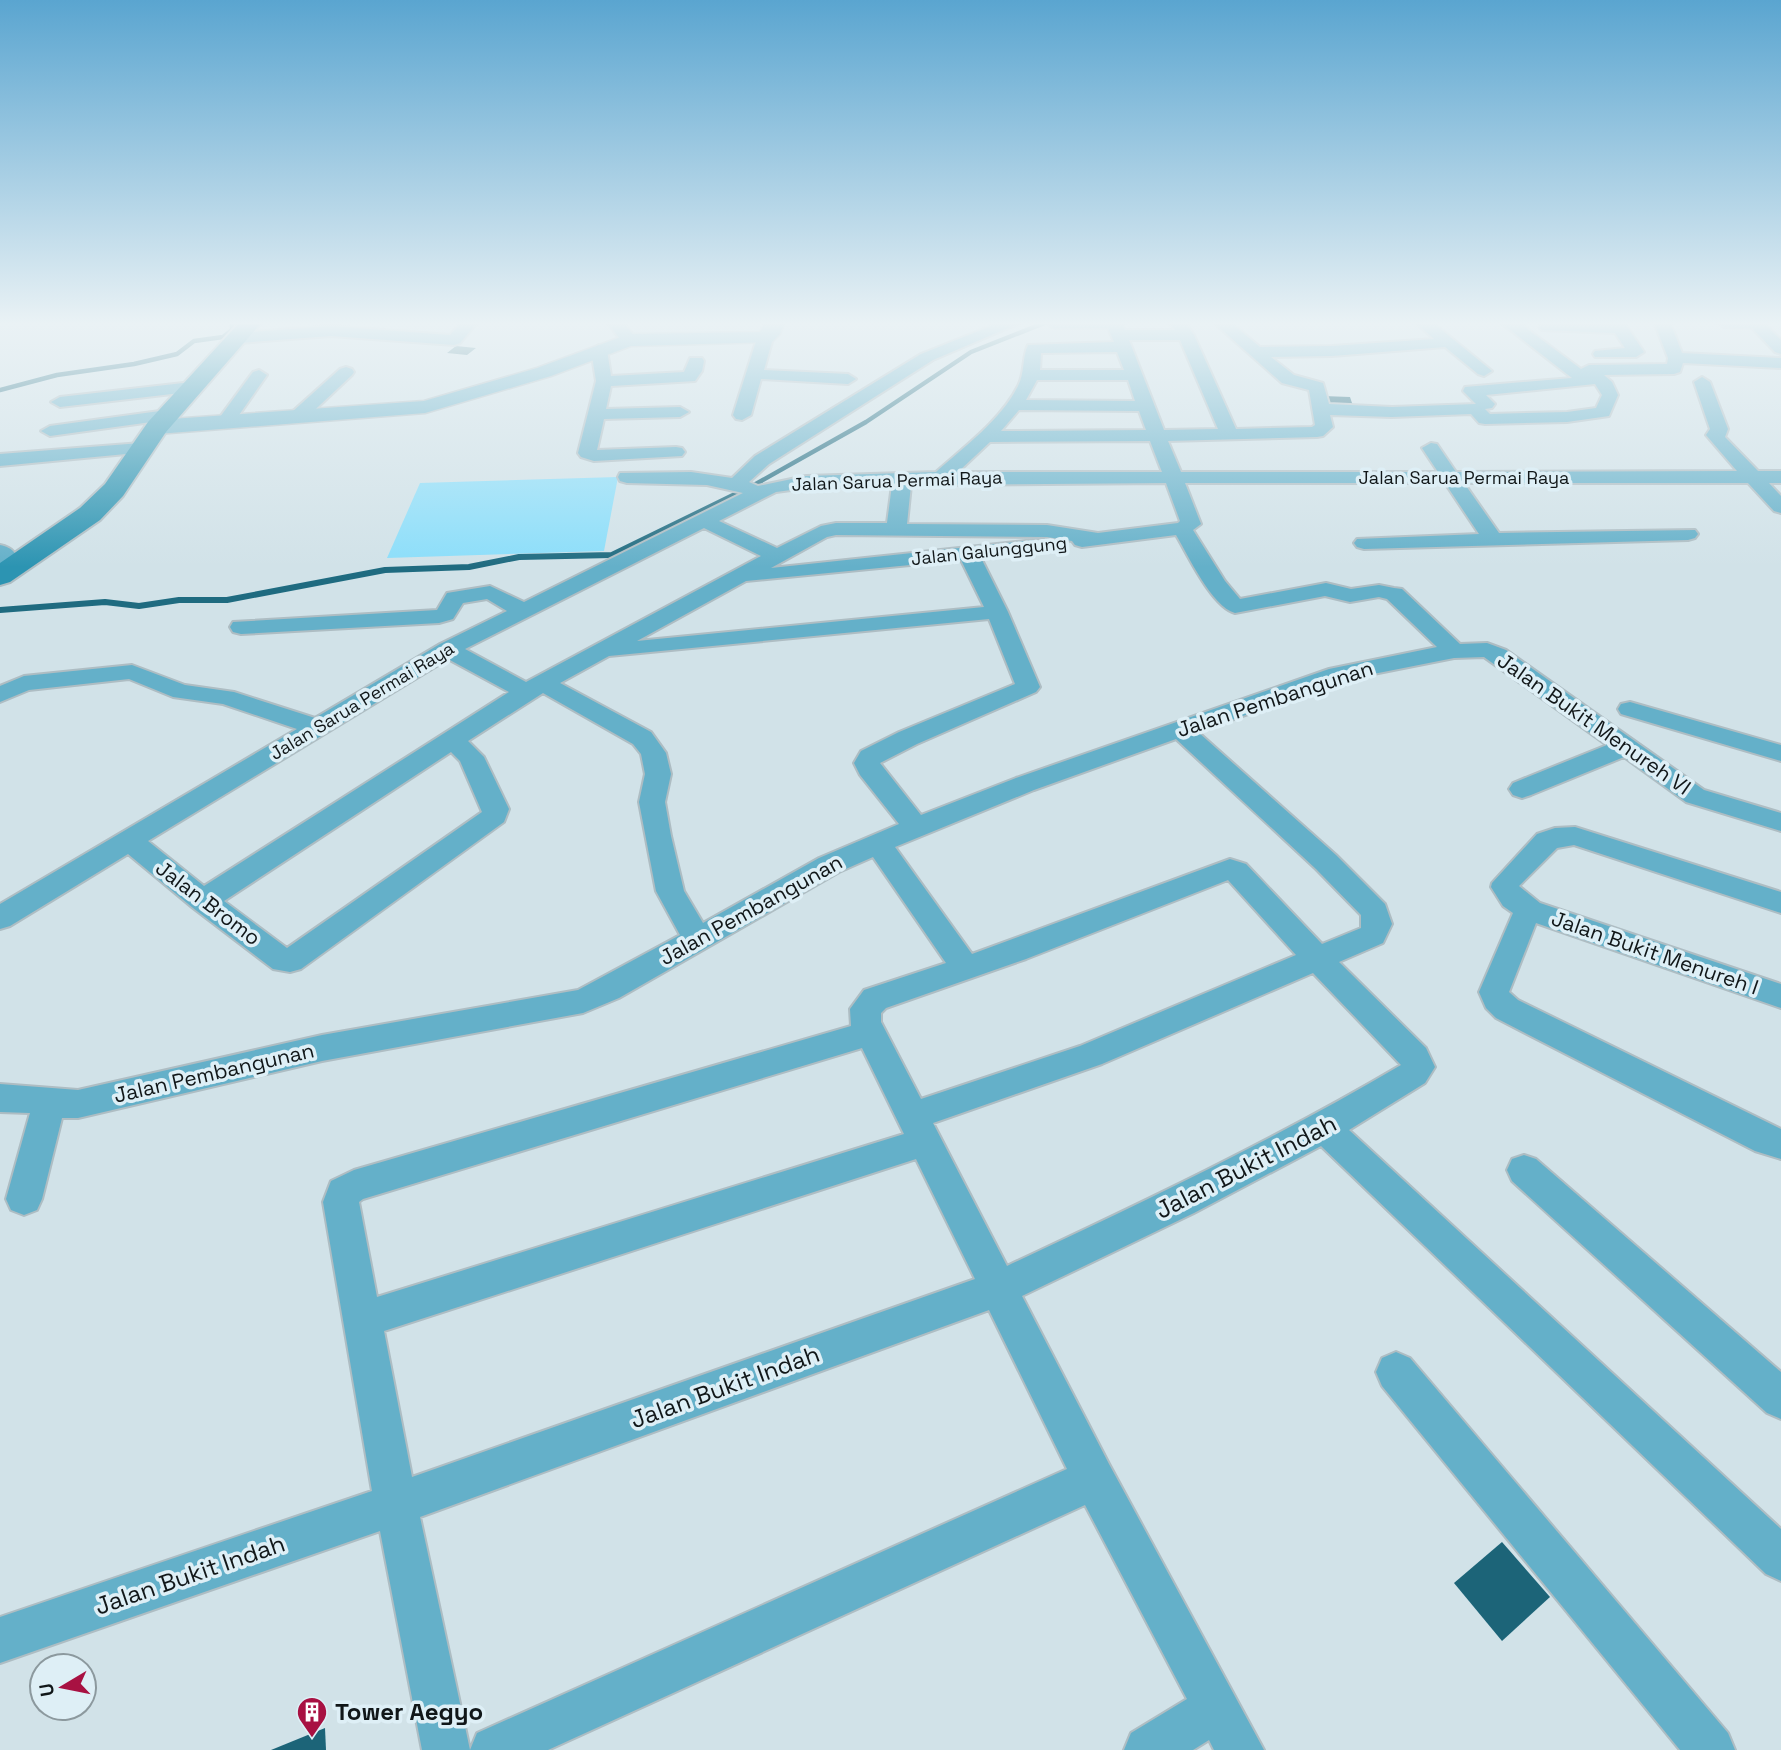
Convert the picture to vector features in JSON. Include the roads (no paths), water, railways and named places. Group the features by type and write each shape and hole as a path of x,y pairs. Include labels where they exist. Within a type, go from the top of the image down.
{"main road":[{"path":"3,565 90,514 114,490 141,448 177,404"}],"street":[{"path":"226,421 238,404"},
{"path":"298,416 311,404"},
{"path":"50,431 162,421 226,421 298,416 425,407 436,404"},
{"path":"599,404 587,453 590,455 676,452"},
{"path":"742,415 745,404"},
{"path":"627,477 748,489 762,460 852,404"},
{"path":"1216,404 1230,436"},
{"path":"985,437 1230,436 1317,432 1324,427 1322,404"},
{"path":"1323,409 1392,412 1475,409 1485,419 1567,417 1603,412 1607,404"},
{"path":"1710,404 1719,429 1715,435 1718,440 1781,507"},
{"path":"941,478 985,437 1013,405 1147,405 1191,524 1182,528 1230,604 1235,606 1326,589 1350,596 1385,591 1394,594 1454,651"},
{"path":"597,414 680,412"},
{"path":"0,460 141,448"},
{"path":"1432,448 1492,538"},
{"name":"Jalan Sarua Permai Raya","path":"0,918 448,649 704,521 748,489 787,484 902,478 1174,480 1781,477"},
{"path":"896,530 902,478"},
{"path":"704,521 778,556"},
{"name":"Jalan Galunggung","path":"738,577 1182,528"},
{"path":"202,901 535,688 828,530 1047,531 1098,539"},
{"path":"1364,542 1688,534"},
{"path":"916,827 869,769 867,763 870,757 1028,687 997,612 968,553"},
{"path":"241,627 439,616 444,614 455,598 484,592 494,593 523,611"},
{"path":"600,652 997,612"},
{"path":"448,649 642,738 653,753 658,774 652,802 670,891 697,939"},
{"name":"Jalan Pembangunan","path":"0,1098 30,1098 61,1106 78,1104 322,1048 583,1001 608,990 829,864 1025,784 1337,674 1454,651 1487,650"},
{"name":"Jalan Bukit Menureh VI","path":"1487,650 1628,746 1695,796 1781,822"},
{"path":"0,695 24,684 132,672 181,692 226,697 318,727"},
{"path":"1630,709 1781,753"},
{"path":"362,1320 918,1129 1373,935 1377,924 1375,911 1326,862 1181,730"},
{"name":"Jalan Bromo","path":"129,840 202,901 284,961 290,961 495,816 496,809 471,757 453,740"},
{"path":"1522,789 1628,746"},
{"path":"1781,903 1575,836 1546,841 1506,883 1508,894 1530,910 1522,920 1494,992 1507,1009 1767,1141 1781,1144"},
{"path":"878,843 966,968"},
{"path":"1240,1750 1094,1479 864,1022 866,1009 875,999 966,968 1230,869 1236,871 1318,959"},
{"name":"Jalan Bukit Menureh I","path":"1530,910 1781,996"},
{"name":"Jalan Bukit Indah","path":"0,1640 396,1504 997,1289 1181,1202 1324,1128 1413,1074 1419,1067 1415,1057 1318,959"},
{"path":"446,1750 362,1320 341,1202 343,1192 354,1186 869,1033"},
{"path":"24,1199 49,1103"},
{"path":"1324,1128 1781,1559"},
{"path":"1524,1170 1781,1398"},
{"path":"1396,1372 1711,1750"},
{"path":"494,1750 1094,1479"},
{"path":"1149,1750 1217,1708"}],"waterway":[{"path":"738,494 894,404"},
{"path":"0,610 105,602 139,606 179,600 227,600 385,570 469,567 519,557 612,555 741,492"}],"place":[{"name":"Tower Aegyo","path":"312,1739"}]}
